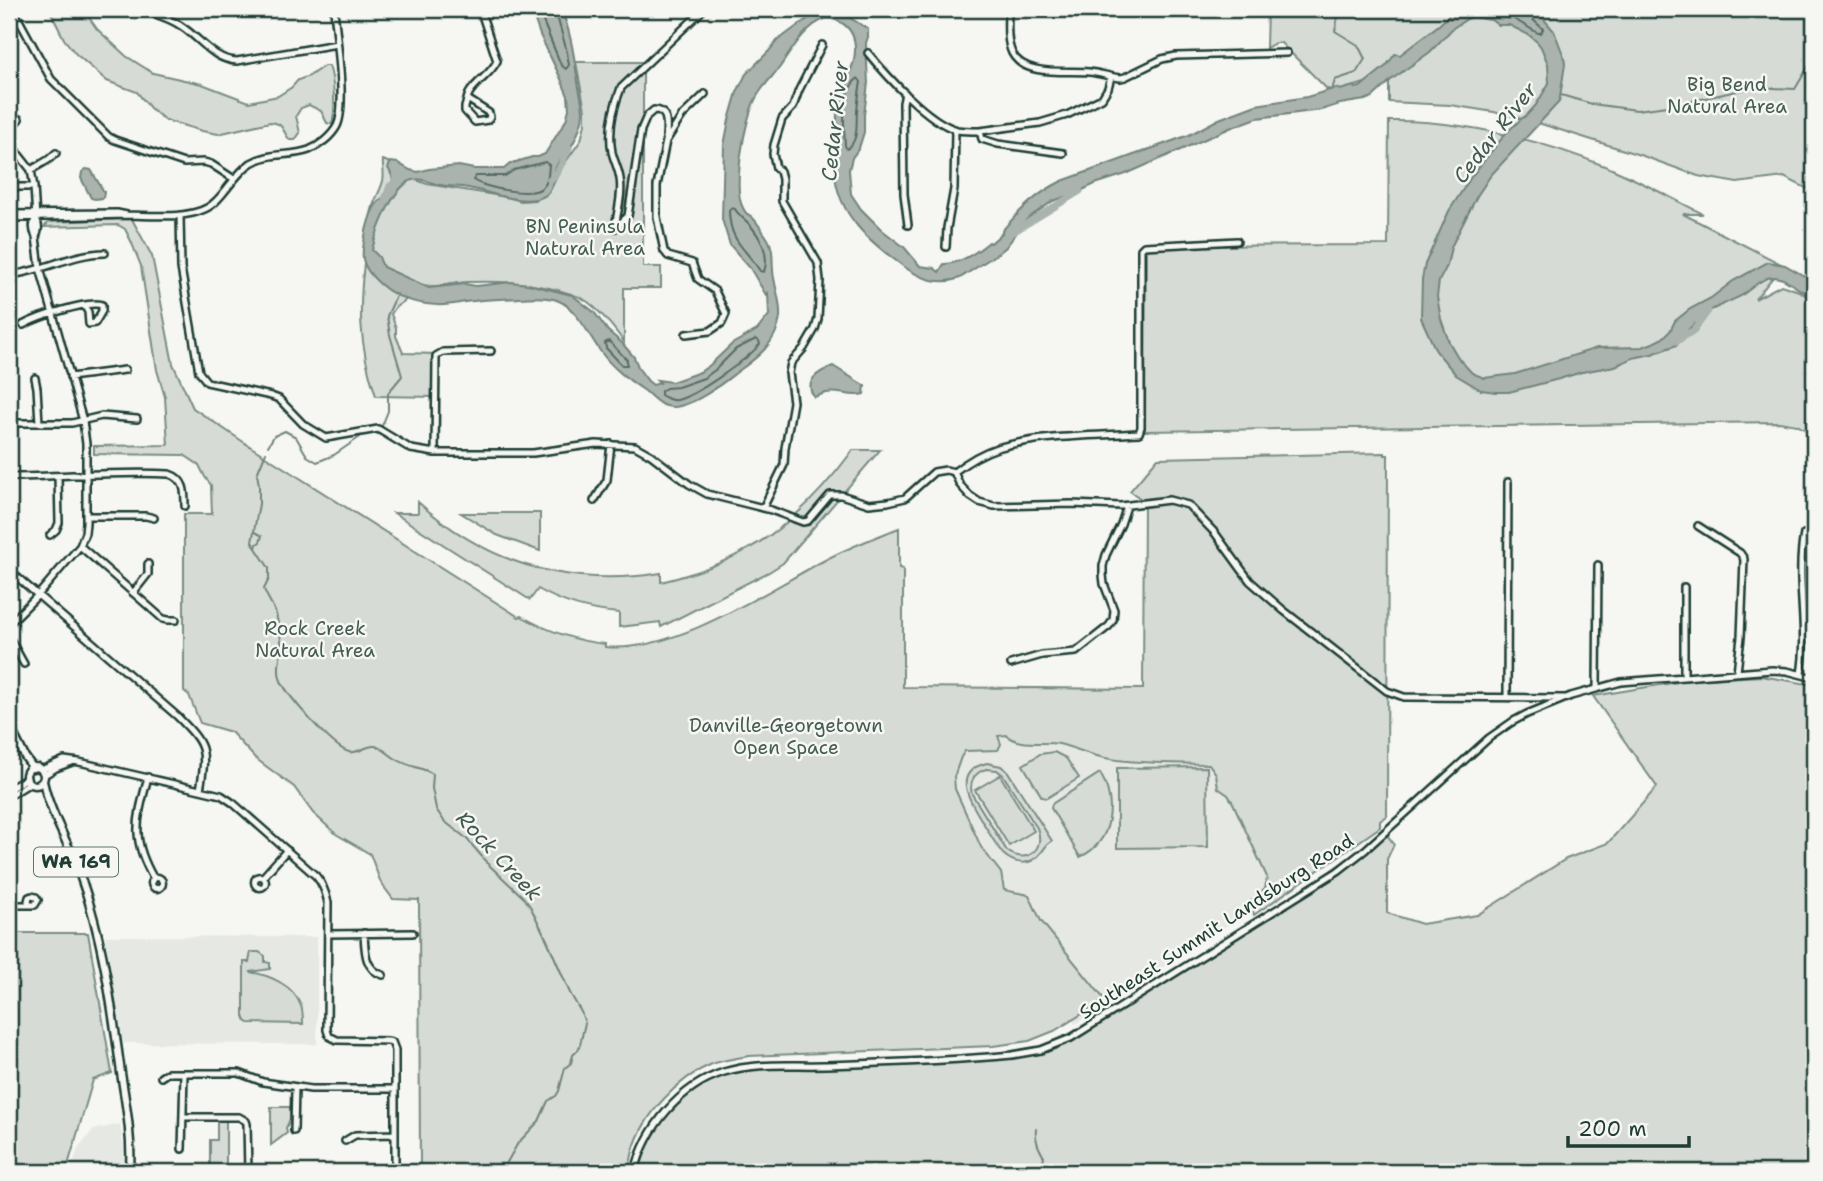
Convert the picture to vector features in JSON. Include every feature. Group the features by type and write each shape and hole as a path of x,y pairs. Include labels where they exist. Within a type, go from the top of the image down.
{"main road":[{"name":"WA 169","path":"9,725 74,857 93,912 112,1008 133,1171"}],"street":[{"path":"13,9 51,79 109,137 184,163 211,164 234,179"},
{"path":"140,9 181,25 216,55 230,61 337,44"},
{"path":"9,216 180,215 198,212 215,202 234,179 258,159 311,149 337,126 341,106 334,9"},
{"path":"469,100 489,113 488,120 475,122 464,107 469,100 468,95 497,61 480,9"},
{"path":"686,334 710,331 722,323 726,314 715,291 698,279 692,263 668,256 664,251 657,217 656,186 666,141 666,118 659,110 654,110 647,116 641,130 628,216 615,228 621,191 611,142 615,102 621,88 704,9"},
{"path":"1008,9 1010,48 1014,56 1020,62 1043,70 1125,77 1162,59 1176,56 1287,53"},
{"path":"763,508 783,465 793,402 789,373 792,363 815,329 820,280 818,263 782,201 782,179 775,161 774,145 782,119 793,107 822,45"},
{"path":"868,53 905,93 932,115 956,129 980,131 1067,115 1102,97 1111,77"},
{"path":"905,93 902,110 903,168 908,225"},
{"path":"666,141 682,116 705,94"},
{"path":"9,130 19,119"},
{"path":"946,247 954,189 956,129"},
{"path":"980,131 982,139 998,144 1063,153"},
{"path":"9,142 31,170 37,256 83,421 86,444 86,516 85,533 80,546 9,624"},
{"path":"31,170 56,153"},
{"path":"9,187 34,187"},
{"path":"180,215 181,268 202,377 207,382 279,399 303,424 326,438 379,429 411,449 435,453 533,453 596,444 635,446 707,494 763,508 803,522 808,521 830,495 879,504 905,498 934,472 954,472"},
{"path":"954,472 970,460 996,448 1036,440 1139,433 1141,249 1144,246 1237,241"},
{"path":"9,275 40,268 73,254 106,253"},
{"path":"23,326 52,313 84,305"},
{"path":"435,453 438,354 491,351"},
{"path":"70,377 125,370"},
{"path":"35,378 39,423"},
{"path":"9,423 72,423 102,416 137,419"},
{"path":"594,501 607,480 611,444"},
{"path":"954,472 960,485 970,496 994,506 1127,506 1169,500 1188,505 1215,533 1250,581 1387,691 1404,697 1565,698"},
{"path":"9,477 163,474 175,476 183,486 185,506"},
{"path":"50,535 59,523 58,476"},
{"path":"1507,697 1508,482"},
{"path":"1012,664 1042,655 1076,652 1109,626 1114,610 1102,575 1106,555 1127,506"},
{"path":"86,516 154,518"},
{"path":"1698,526 1744,559 1737,672"},
{"path":"1801,674 1804,624 1800,576 1804,534"},
{"path":"80,546 163,619 176,620"},
{"path":"133,593 148,574 148,564"},
{"path":"1597,688 1598,565"},
{"path":"9,570 197,736 204,760 200,790"},
{"path":"1684,587 1684,677"},
{"path":"9,637 24,664"},
{"name":"Southeast Summit Landsburg Road","path":"635,1172 650,1133 665,1112 687,1092 722,1072 752,1066 993,1057 1029,1053 1060,1043 1332,874 1365,850 1499,731 1527,714 1565,698 1621,682 1737,672 1779,670 1814,678"},
{"path":"9,789 72,762 148,777 227,798 321,882 328,903 327,1030 329,1036 337,1040 392,1042 395,1050 395,1172"},
{"path":"9,796 35,776"},
{"path":"148,777 136,830 153,879"},
{"path":"263,877 287,850"},
{"path":"9,877 9,905 29,904"},
{"path":"364,933 369,966 383,975"},
{"path":"328,934 413,933"},
{"path":"161,1077 167,1073 239,1073 263,1083 295,1088 395,1089"},
{"path":"182,1149 184,1073"},
{"path":"294,1131 295,1088"},
{"path":"183,1117 239,1117 245,1120 248,1172"},
{"path":"345,1141 355,1135 395,1134"},
{"path":"155,1172 194,1172"}],"shaded area":[{"path":"925,735 1191,735 1287,887 1075,1024"},
{"path":"105,936 317,937 317,1044 123,1043"},
{"path":"120,1124 126,1167 124,1172 70,1172 78,1149 93,1130"}],"green space":[{"path":"49,9 83,9 97,29 126,56 153,73 202,84 249,102 278,96 298,80 329,66 334,95 332,124 327,123 321,111 309,105 301,108 296,116 300,133 295,140 287,137 279,124 270,122 218,134 165,120 150,108 137,92 107,81 76,54 64,39"},
{"name":"Big Bend Natural Area","path":"1267,9 1814,9 1814,192 1784,177 1737,183 1698,176 1538,123 1494,112 1450,105 1389,102 1389,79 1371,81 1339,91 1327,89 1281,43 1266,48"},
{"name":"BN Peninsula Natural Area","path":"576,62 643,62 643,267 661,267 661,288 624,288 624,342 593,306 566,292 535,285 501,282 467,282 437,286 419,284 391,314 403,353 437,354 437,397 376,396 363,341 361,305 370,221 383,181 383,160 418,175 419,181 427,184 521,201 535,200 543,196 552,187 560,170 581,140 585,124"},
{"path":"1389,121 1445,124 1500,133 1581,157 1631,178 1703,214 1683,214 1783,265 1755,299 1781,285 1799,291 1814,301 1814,435 1797,425 1779,422 1145,431 1146,246 1388,245"},
{"path":"130,219 152,256 173,364 193,408 519,617 572,638 605,644 605,647 632,647 689,631 747,603 834,555 899,528 899,568 903,569 903,687 1143,689 1144,501 1130,491 1158,458 1385,453 1388,455 1387,816 1380,821 1380,827 1254,915 1250,902 1265,889 1267,877 1233,803 1228,795 1218,788 1216,774 1209,764 1123,761 1059,744 1024,742 1006,735 998,736 1001,744 998,750 965,751 954,777 955,789 981,847 1001,873 1004,890 1029,895 1041,921 1105,1000 1054,1031 1029,1041 993,1046 749,1056 712,1064 687,1078 653,1111 638,1138 629,1172 420,1170 419,900 393,899 381,883 370,854 336,834 313,813 294,787 255,758 231,732 200,723 189,695 184,691 184,514 212,514 211,485 199,465 184,455 94,454 94,446 168,445 165,397 157,370 141,266 125,229 118,225 44,227 49,222"},
{"path":"853,450 880,450 783,563 661,627 660,622 619,627 619,613 577,606 538,589 530,600 394,513 418,513 418,502 472,542 531,567 594,577 661,573 661,582 721,563 770,535 813,498"},
{"path":"461,513 540,513 540,551 497,535"},
{"path":"1761,676 1814,685 1814,1172 635,1171 646,1136 658,1116 684,1091 705,1079 751,1067 1013,1054 1061,1042 1236,938 1387,831 1394,844 1387,859 1387,913 1422,924 1477,915 1566,859 1608,843 1657,787 1593,696 1690,680"},
{"path":"1054,752 1066,758 1079,778 1047,798 1042,797 1023,765 1040,754"},
{"path":"987,763 1001,766 1008,772 1052,841 1036,858 1017,862 1003,854 997,846 966,788 969,773","holes":["986,769 997,770 1003,775 1037,828 1039,843 1027,856 1014,855 1007,851 972,794 971,786 976,776"]},
{"path":"1207,767 1208,847 1117,848 1117,768"},
{"path":"1100,773 1109,796 1109,820 1099,842 1080,857 1051,808 1052,804"},
{"path":"1000,775 1034,831 1009,846 975,790"},
{"path":"9,933 88,933 112,1073 93,1080 66,1172 9,1172"},
{"path":"251,952 259,952 265,956 265,962 270,963 270,969 250,972 273,979 293,992 302,1008 303,1024 246,1021 244,962 249,962"},
{"path":"271,1107 290,1107 290,1119 287,1133 271,1145"},
{"path":"217,1121 226,1121 226,1170 210,1170 210,1140 217,1140"}],"water":[{"path":"531,9 561,9 572,45 583,108 578,132 557,165 548,194 527,200 421,180 410,181 391,202 372,250 383,267 429,288 511,282 572,295 594,312 608,331 622,343 653,385 660,383 657,380 672,382 700,372 732,344 757,330 769,315 768,293 766,295 750,268 730,245 722,219 724,145 737,92 746,74 777,41 804,21 826,11 842,13 868,29 864,132 849,170 851,194 861,209 904,247 920,266 934,268 939,272 944,264 962,260 991,243 1029,203 1062,181 1189,135 1219,119 1256,105 1307,97 1336,88 1340,90 1360,87 1386,66 1395,54 1400,55 1455,9 1529,9 1543,18 1554,31 1564,57 1559,102 1491,175 1451,247 1447,266 1439,281 1437,297 1449,342 1472,373 1484,378 1515,374 1597,348 1642,347 1653,343 1663,338 1675,321 1690,309 1768,262 1785,265 1806,277 1814,285 1814,301 1783,279 1767,278 1741,296 1711,310 1690,328 1677,345 1615,366 1509,392 1481,390 1456,375 1436,351 1421,318 1425,264 1449,211 1471,177 1507,132 1536,105 1549,83 1548,64 1541,47 1529,35 1509,25 1498,25 1491,20 1472,17 1453,28 1430,52 1391,80 1373,97 1321,110 1257,118 1230,128 1126,174 1053,201 1027,219 1000,252 960,278 952,281 928,279 906,268 877,246 857,226 842,203 835,175 838,148 837,111 841,89 853,64 855,48 848,28 838,21 827,19 818,22 805,33 758,94 748,121 741,153 739,185 743,208 768,239 771,248 780,312 775,335 759,355 710,392 678,407 663,405 610,363 577,316 562,302 535,297 444,305 425,304 405,299 388,290 368,271 363,260 370,215 392,187 393,179 388,168 391,162 418,172 459,166 504,169 510,164 545,154 566,120 568,96"},
{"path":"86,169 91,170 104,192 103,198 91,198 81,178"},
{"path":"833,366 865,386 864,394 831,392 814,397 811,381"}],"waterway":[{"path":"1332,90 1335,80 1356,73 1365,59 1358,45 1335,31 1338,16 1350,9"},
{"path":"1561,95 1592,104 1637,110 1675,105 1754,87 1795,89 1814,57"},
{"name":"Cedar River","path":"550,180 557,173 569,148"},
{"name":"Cedar River","path":"385,200 390,186 400,179"},
{"name":"Cedar River","path":"1013,232 1080,191"},
{"name":"Rock Creek","path":"382,426 388,411 388,393 402,376 387,316 397,294"},
{"name":"Cedar River","path":"1677,341 1694,330 1708,311"},
{"name":"Rock Creek","path":"268,446 274,436 285,431 296,437 307,456 317,462 334,455 363,435"},
{"name":"Rock Creek","path":"266,452 257,474 259,504 252,542 269,568 269,579 264,589 278,624 281,645 279,673 283,685 310,719 342,748 353,752 375,746 402,762 433,774 432,788 436,809 444,821 466,838 530,906 585,1023 580,1045 571,1063 565,1068 559,1091 548,1101 539,1121 518,1143 506,1164 505,1172"},
{"name":"Rock Creek","path":"255,532 262,536 256,548"},
{"path":"1036,1129 1037,1143 1044,1157 1041,1166"}],"park label":[{"name":"Rock Creek Natural Area","path":"315,639"},
{"name":"Danville-Georgetown Open Space","path":"786,736"}]}
